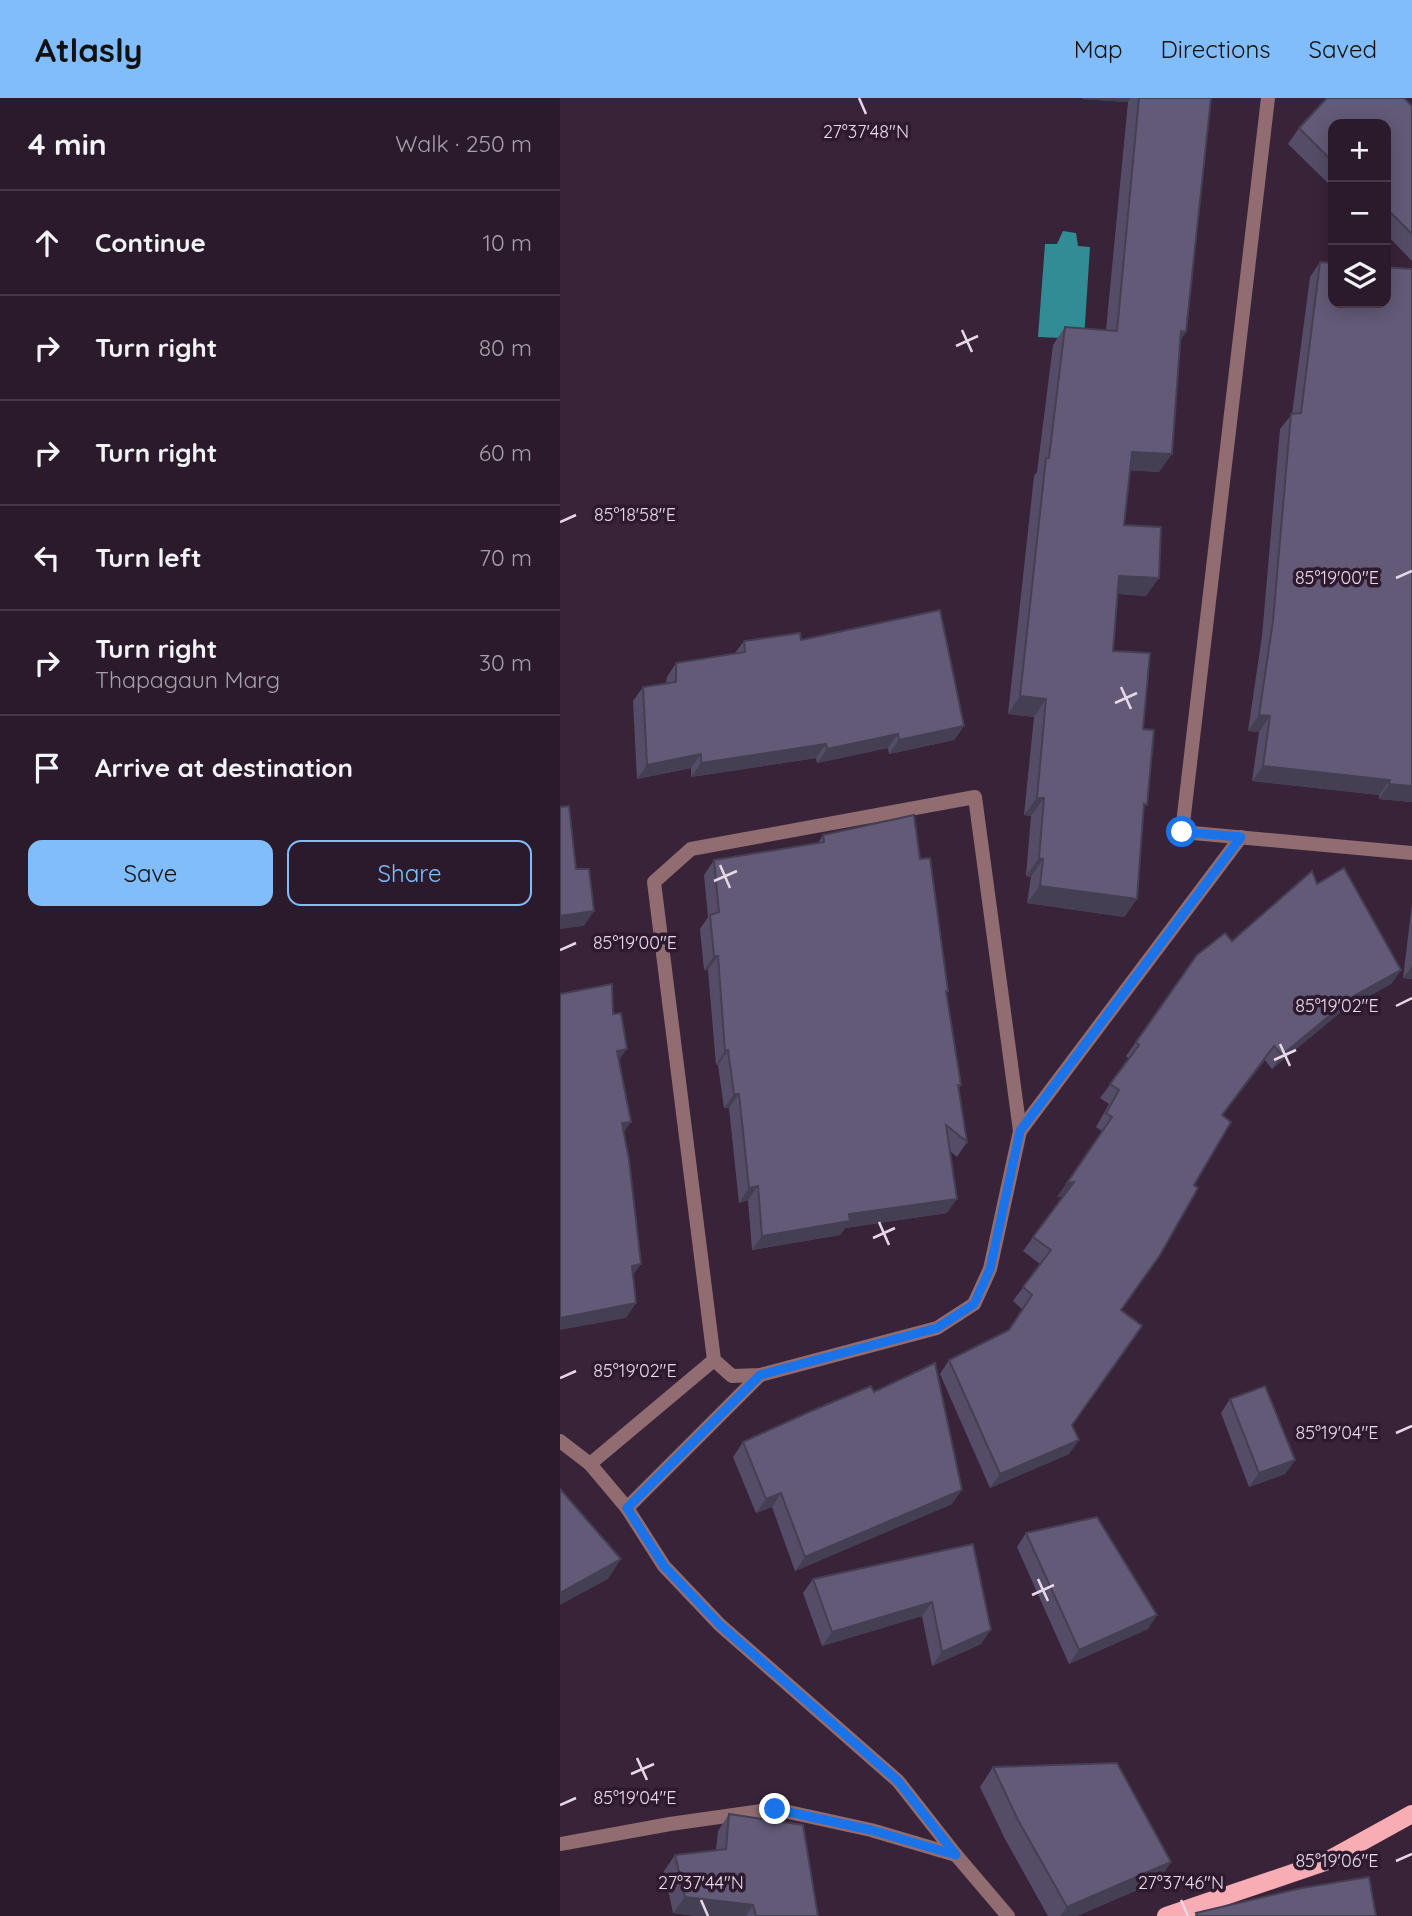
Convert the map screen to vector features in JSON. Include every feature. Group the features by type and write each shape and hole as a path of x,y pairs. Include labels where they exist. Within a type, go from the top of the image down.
{"main road":[{"path":"1166,1916 1325,1862 1412,1814"}],"street":[{"path":"1268,98 1182,832 1412,853"},
{"path":"975,797 1020,1131 990,1269 974,1304 937,1328 760,1375 732,1376 714,1360 654,882 691,849 975,797"},
{"path":"1020,1131 1241,837"},
{"path":"590,1464 714,1360"},
{"path":"627,1508 760,1375"},
{"path":"560,1441 590,1464 627,1508 664,1566 710,1615 898,1781 1008,1916"},
{"path":"560,1844 775,1809 871,1830 956,1855"}],"shaded area":[{"path":"1063,231 1076,233 1078,246 1090,247 1084,339 1038,337 1045,244 1057,244"}],"building":[{"path":"1139,98 1211,98 1186,332 1181,331 1172,454 1132,452 1124,525 1161,527 1159,578 1119,576 1113,651 1150,653 1143,729 1154,730 1147,805 1144,804 1137,899 1040,886 1043,859 1039,858 1044,798 1037,798 1046,699 1020,696 1046,458 1049,458 1065,327 1117,331"},
{"path":"1327,98 1404,98 1412,106 1412,234 1391,213 1391,119 1328,119 1328,157 1299,128"},
{"path":"1320,262 1328,263 1328,308 1391,308 1391,267 1412,269 1412,786 1389,784 1390,780 1263,766 1270,716 1259,715 1273,621 1291,414 1301,413"},
{"path":"940,610 964,726 899,740 898,734 827,749 826,744 701,763 701,754 647,765 643,687 676,682 676,663 745,652 744,641 800,633 801,640"},
{"path":"569,806 576,869 589,869 594,911 560,916 560,807"},
{"path":"914,815 920,859 930,858 946,991 961,1085 958,1085 967,1142 946,1125 957,1199 849,1214 850,1221 762,1236 758,1186 749,1188 739,1094 734,1094 728,1050 725,1051 718,956 714,956 710,915 719,912 714,860 824,842 823,835"},
{"path":"1344,868 1401,970 1352,997 1282,1055 1274,1046 1222,1115 1231,1122 1194,1185 1198,1188 1160,1255 1121,1310 1142,1326 1072,1425 1079,1440 1000,1474 949,1360 1009,1330 1032,1295 1023,1287 1051,1250 1033,1237 1074,1182 1067,1183 1112,1117 1106,1113 1119,1090 1110,1084 1139,1045 1136,1042 1197,955 1225,933 1232,941 1312,871 1317,884"},
{"path":"612,984 613,1014 621,1013 627,1049 617,1051 631,1122 622,1123 641,1264 632,1266 636,1303 560,1318 560,994"},
{"path":"935,1363 962,1490 805,1557 781,1493 766,1499 743,1442 871,1386 874,1392"},
{"path":"1265,1386 1295,1460 1259,1473 1230,1399"},
{"path":"560,1489 621,1559 560,1593"},
{"path":"1097,1517 1157,1615 1079,1650 1026,1533"},
{"path":"973,1544 991,1630 942,1652 932,1602 832,1632 813,1579"},
{"path":"1117,1763 1171,1862 1067,1907 1018,1820 993,1767"},
{"path":"729,1814 803,1825 818,1916 756,1916 753,1905 685,1897 675,1855 726,1849"},
{"path":"1369,1877 1376,1916 1197,1916 1196,1913 1302,1888"}],"route":[{"path":"775,1809 871,1830 956,1855 898,1781 720,1625 664,1566 627,1508 760,1375 937,1328 974,1304 990,1269 1020,1131 1241,837 1182,832"}]}
